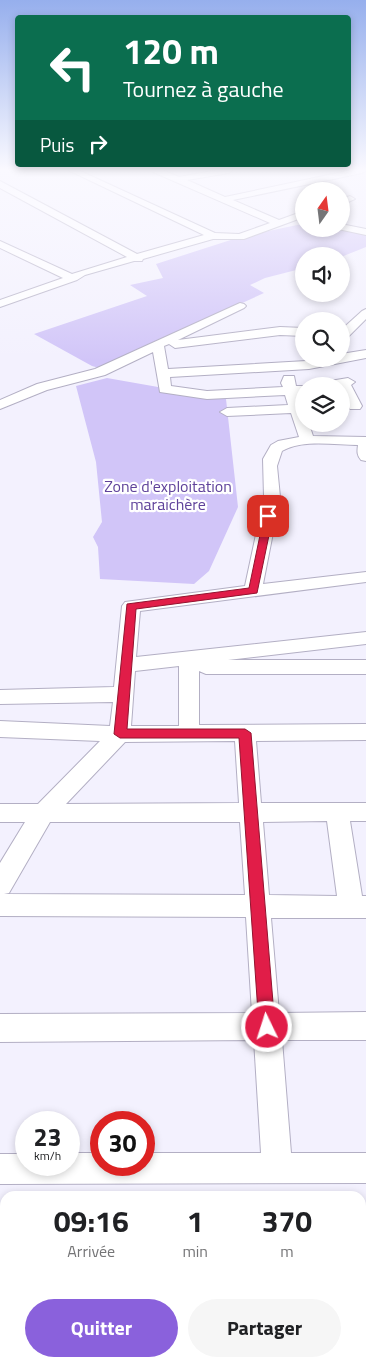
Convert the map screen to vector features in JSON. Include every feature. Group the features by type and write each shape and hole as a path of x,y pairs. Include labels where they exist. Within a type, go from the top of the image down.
{"street":[{"path":"92,234 138,259"},
{"path":"208,234 213,236"},
{"path":"0,304 81,273 138,259 213,236 240,237 249,234"},
{"path":"0,244 72,278"},
{"path":"0,405 42,387 100,372 240,306"},
{"path":"350,328 366,313"},
{"path":"158,346 280,332 295,332"},
{"path":"158,346 165,389 207,395 295,391"},
{"path":"350,357 366,354"},
{"path":"162,373 295,366"},
{"path":"295,388 289,380 307,370 308,367"},
{"path":"227,412 295,408"},
{"path":"305,432 307,440"},
{"path":"253,591 272,497 270,459 276,448 283,444 307,440 366,441 366,457"},
{"path":"0,885 43,813 120,734 131,606 366,577"},
{"path":"189,663 366,638"},
{"path":"126,665 189,663 366,666"},
{"path":"189,663 189,733"},
{"path":"0,697 124,694"},
{"path":"0,730 120,734 366,732"},
{"path":"245,733 277,1168"},
{"path":"0,812 366,812"},
{"path":"0,905 359,907 337,812"},
{"path":"0,1028 366,1026"},
{"path":"0,1170 366,1168"}],"green space":[{"path":"255,234 295,234 295,238 350,238 350,234 366,234 366,247 350,253 350,247 295,247 295,270 265,278 250,285 264,293 99,368 34,334 147,296 130,285 163,278 156,264"},
{"name":"Zone d'exploitation maraichère","path":"107,378 226,399 238,507 209,571 194,584 100,579 98,547 93,537 102,522 96,462 76,386"}],"route":[{"path":"267,1027 245,733 120,734 131,606 253,591 268,516"}]}
